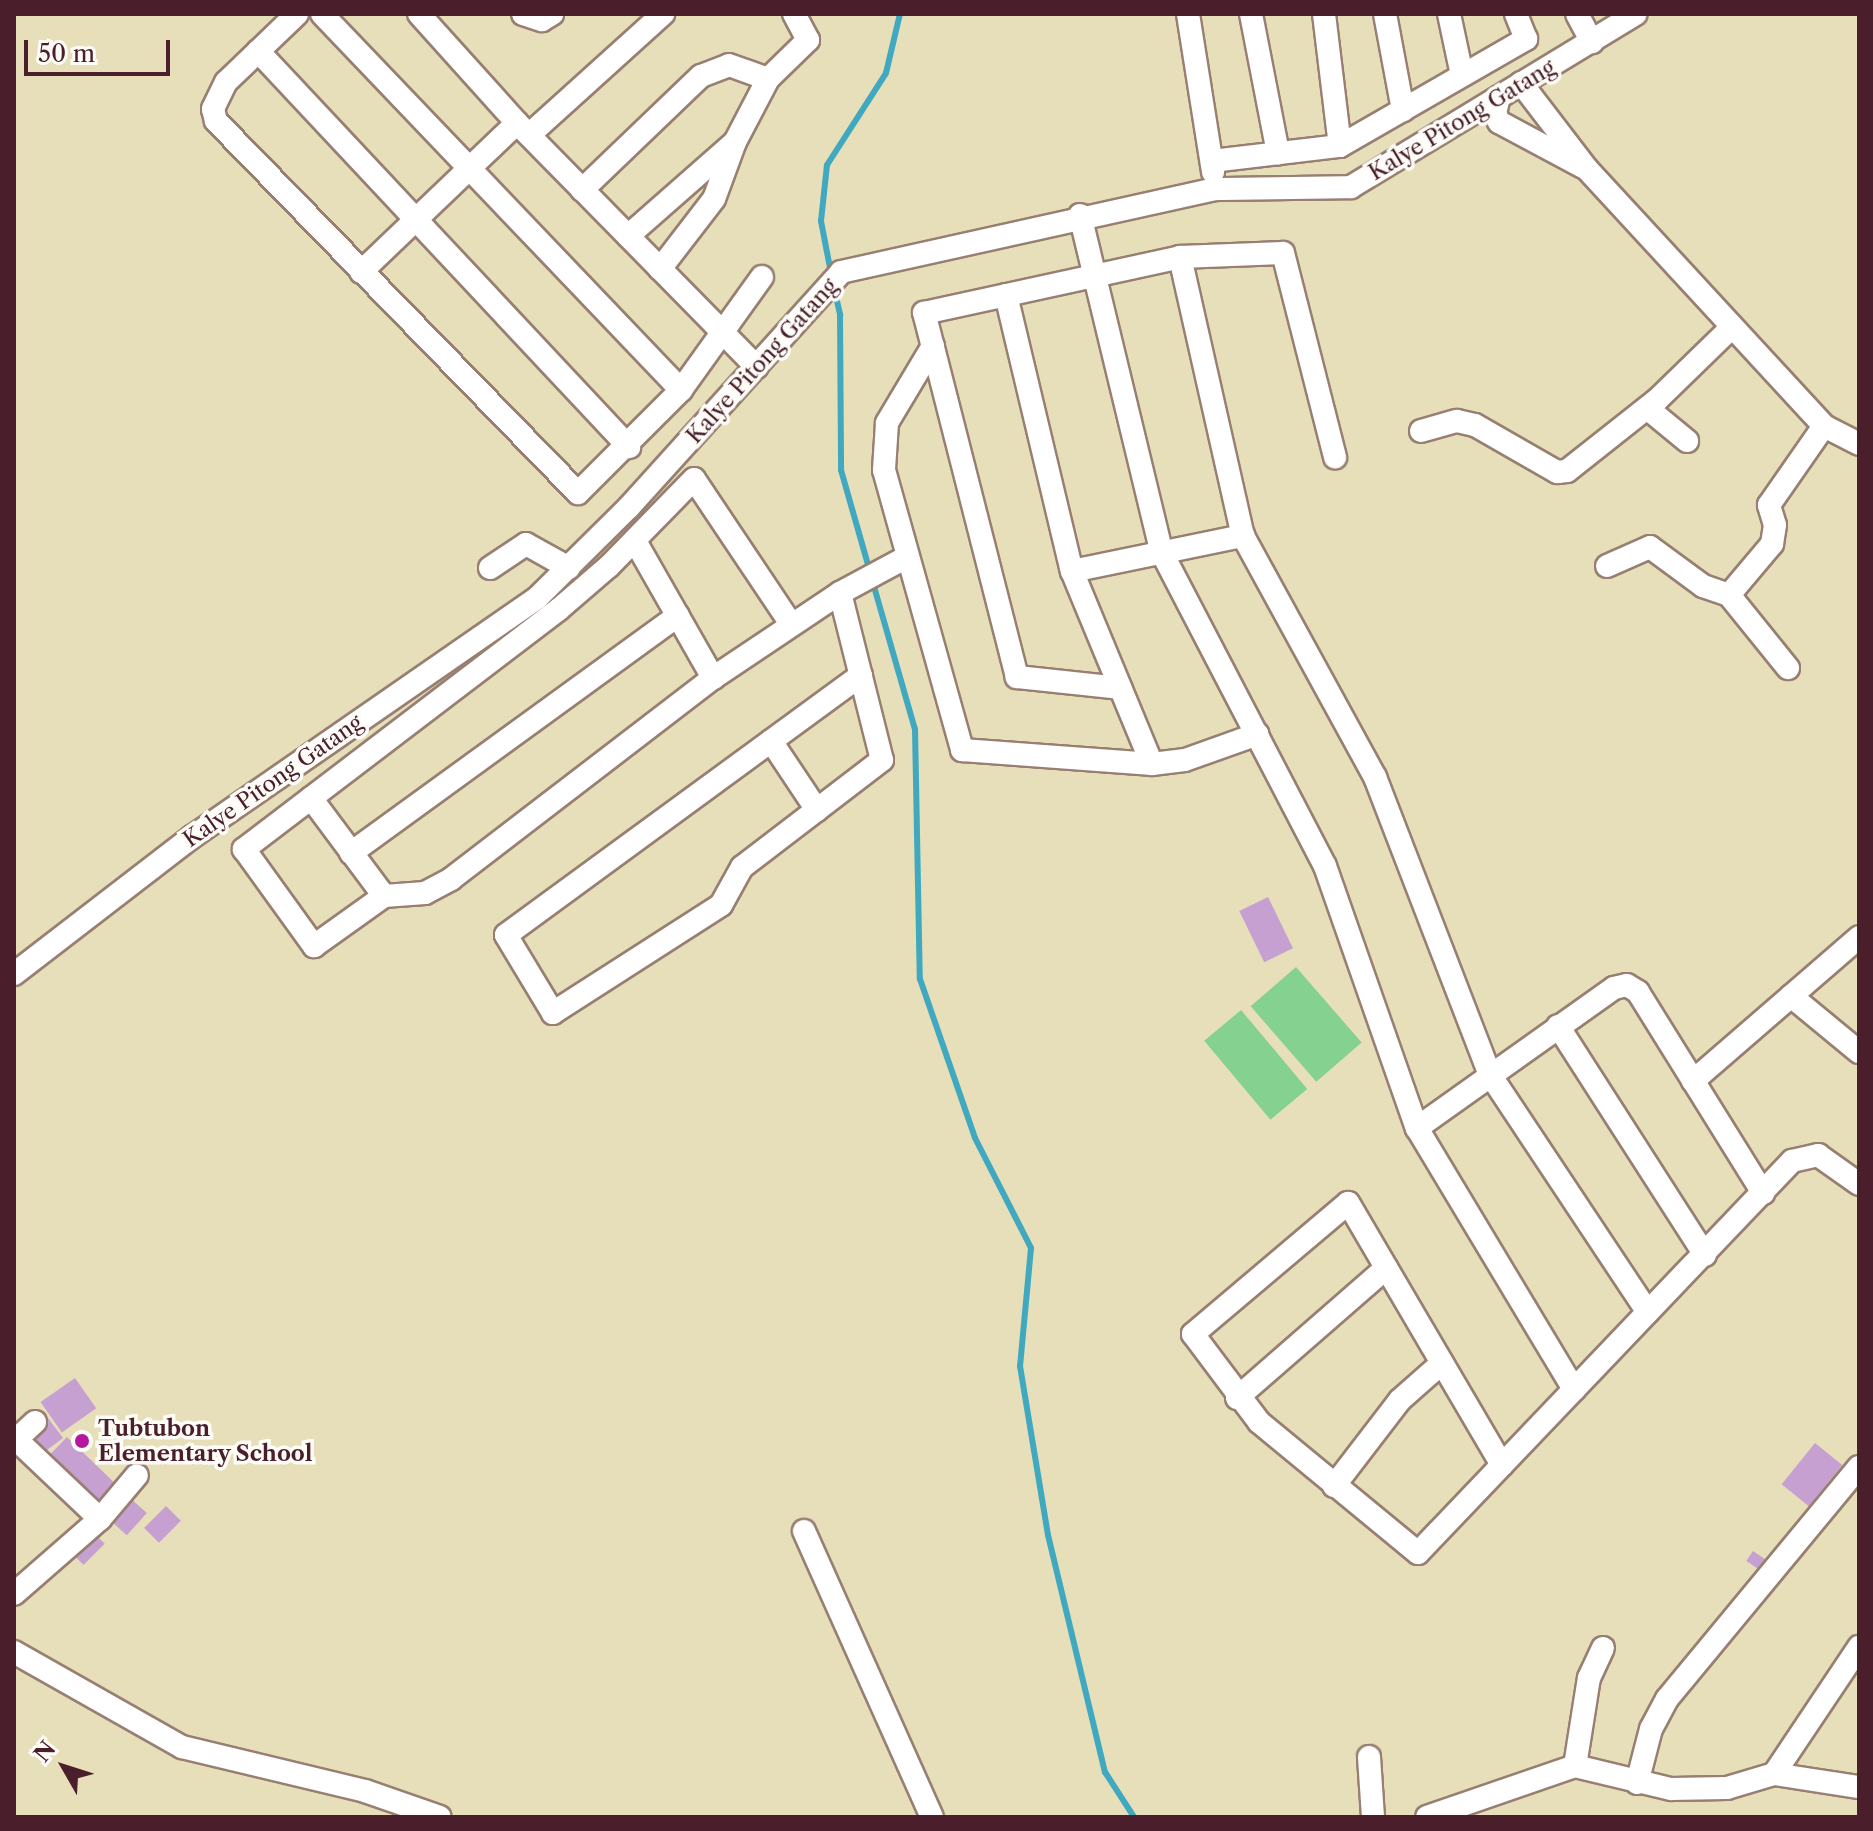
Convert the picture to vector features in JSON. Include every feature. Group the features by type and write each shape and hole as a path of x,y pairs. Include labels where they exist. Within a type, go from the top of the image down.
{"street":[{"path":"297,14 218,95 216,121 578,493 629,447 681,390 762,277"},
{"path":"322,14 681,390"},
{"path":"419,14 523,129 757,367"},
{"path":"523,14 542,20 552,14"},
{"path":"361,272 470,168 523,129 663,14"},
{"path":"660,269 714,199 735,142 768,79 808,40 794,14"},
{"path":"1188,14 1216,189"},
{"path":"1251,14 1278,153"},
{"path":"1324,14 1340,146"},
{"path":"1385,14 1403,110"},
{"path":"1449,14 1462,75"},
{"path":"1212,161 1340,146 1526,39 1516,14"},
{"path":"1577,14 1592,42"},
{"name":"Kalye Pitong Gatang","path":"14,974 192,837 537,598 569,568 757,367 841,272 1080,215 1216,189 1351,187 1635,14"},
{"path":"258,51 629,447"},
{"path":"582,190 701,76 729,65 768,79"},
{"path":"1521,83 1587,169 1730,329 1824,426 1859,444"},
{"path":"1499,97 1495,113 1499,122 1587,169"},
{"path":"628,236 735,142"},
{"path":"1080,215 1161,551 1325,866 1417,1128 1574,1389"},
{"path":"1120,688 1017,677 924,313 1180,257 1283,253 1335,457"},
{"path":"1180,257 1243,536 1375,777 1489,1073 1648,1312"},
{"path":"1006,295 1072,571 1152,764"},
{"path":"1421,431 1457,421 1475,425 1562,472 1647,408 1730,329"},
{"path":"933,346 897,400 883,448 896,563 962,750 1152,764 1185,760 1258,734"},
{"path":"1647,408 1687,441"},
{"path":"1729,595 1772,544 1775,525 1769,505 1824,426"},
{"path":"791,624 694,479 635,541 558,610 244,849 314,946 384,896 425,893 451,879 713,678 840,593 896,563"},
{"path":"1072,571 1243,536"},
{"path":"635,541 713,678"},
{"path":"490,568 526,544 569,568"},
{"path":"1607,566 1650,547 1703,586 1729,595 1788,668"},
{"path":"840,593 861,675 882,760 742,867 721,905 553,1013 506,935 861,675"},
{"path":"351,853 678,615"},
{"path":"771,741 817,810"},
{"path":"311,798 384,896"},
{"path":"1693,1081 1859,937"},
{"path":"1417,1128 1489,1073 1614,988 1633,988 1763,1193"},
{"path":"1791,996 1859,1052"},
{"path":"1558,1026 1705,1255"},
{"path":"1502,1465 1348,1203 1193,1334 1237,1398 1334,1486 1418,1553 1705,1255 1792,1161 1808,1154 1827,1160 1859,1184"},
{"path":"1237,1398 1386,1268"},
{"path":"1334,1486 1400,1400 1442,1363"},
{"path":"35,1422 19,1437 21,1444 100,1519"},
{"path":"1637,1783 1651,1729 1667,1699 1859,1467"},
{"path":"14,1594 100,1519 137,1475"},
{"path":"804,1531 932,1817"},
{"path":"1774,1774 1859,1647"},
{"path":"1575,1766 1589,1678 1603,1648"},
{"path":"14,1652 182,1747 365,1791 440,1817"},
{"path":"1369,1757 1373,1817"},
{"path":"1427,1817 1575,1766 1637,1783 1727,1788 1774,1774 1859,1787"}],"green space":[{"path":"1296,967 1362,1042 1316,1082 1251,1006"},
{"path":"1241,1010 1307,1089 1270,1120 1204,1041"}],"building":[{"path":"1268,897 1293,948 1264,962 1239,911"},
{"path":"75,1378 96,1408 62,1432 41,1402"},
{"path":"48,1418 63,1438 37,1458 22,1438"},
{"path":"67,1437 118,1486 98,1507 47,1458"},
{"path":"1815,1443 1842,1465 1809,1506 1782,1484"},
{"path":"129,1497 147,1513 127,1535 109,1519"},
{"path":"166,1506 181,1521 159,1543 144,1528"},
{"path":"92,1531 105,1544 84,1565 71,1552"},
{"path":"1753,1551 1771,1563 1765,1573 1746,1561"}],"waterway":[{"path":"831,273 821,221 827,165 886,73 900,14"},
{"path":"834,288 840,315 841,470 870,572"},
{"path":"873,583 915,729 920,979 975,1138 1031,1248 1020,1366 1048,1535 1105,1772 1134,1817"}],"place":[{"name":"Tubtubon Elementary School","path":"82,1441"}]}
